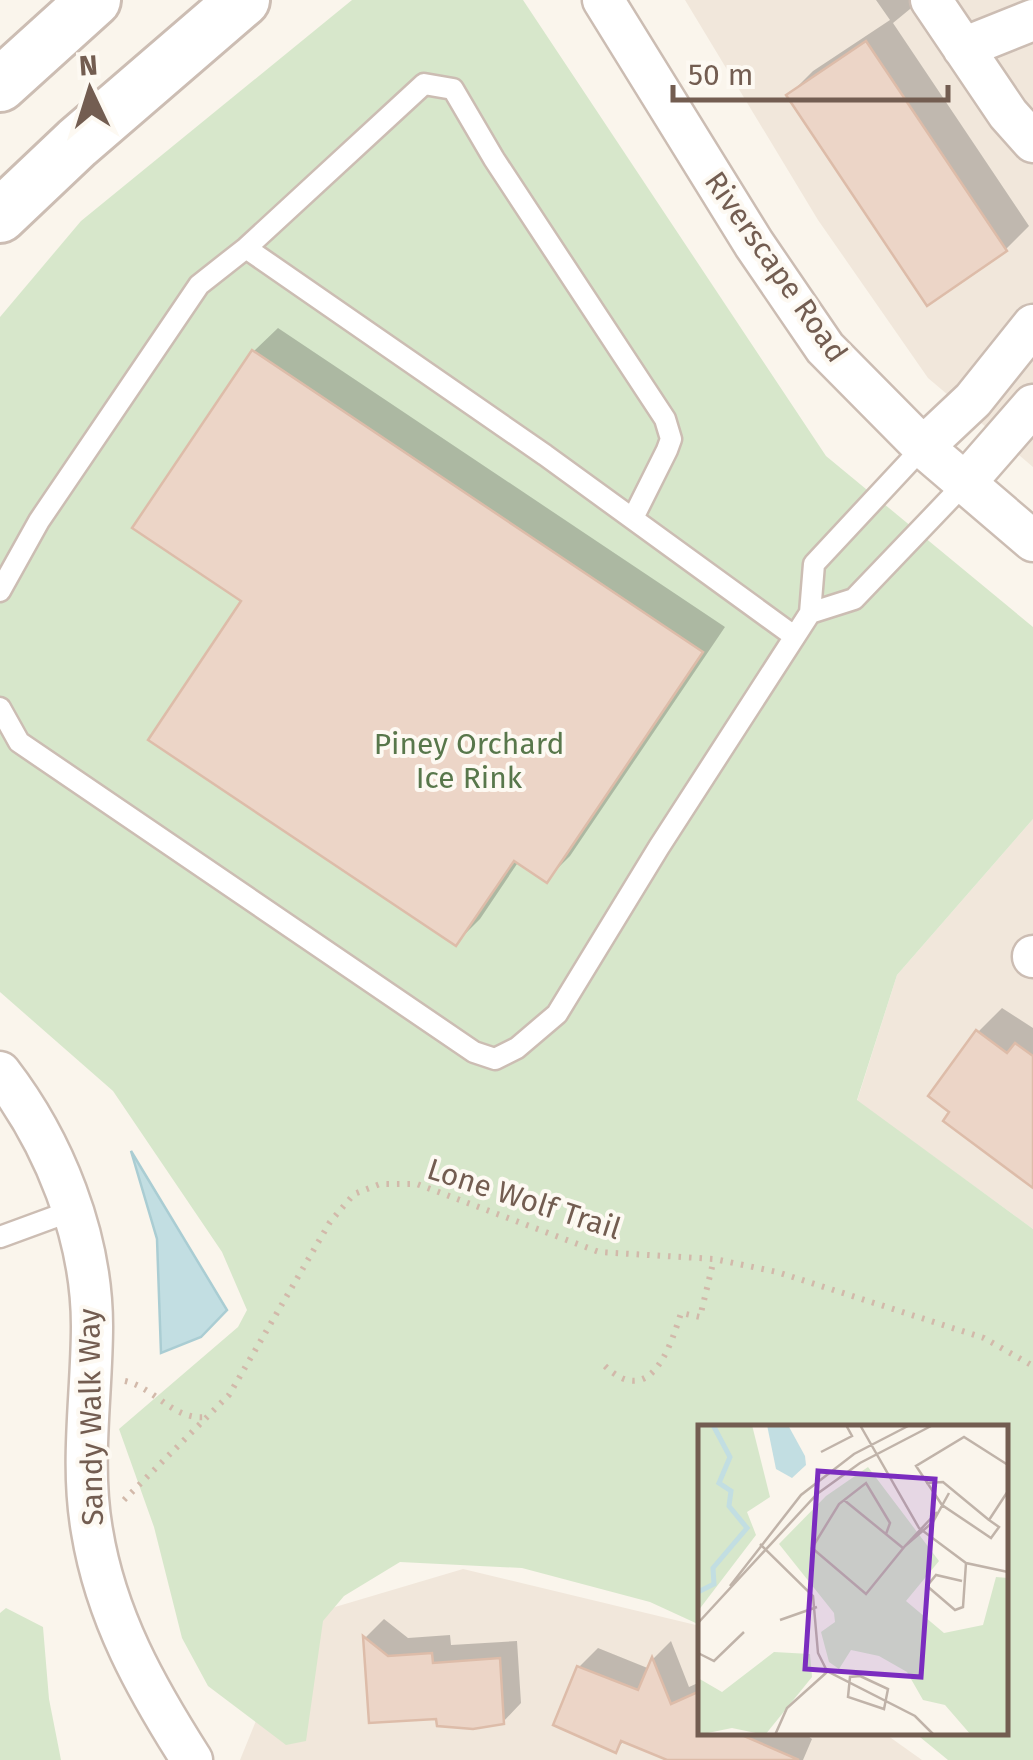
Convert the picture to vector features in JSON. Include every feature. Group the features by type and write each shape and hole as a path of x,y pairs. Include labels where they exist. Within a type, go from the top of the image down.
{"street":[{"path":"0,85 94,0"},
{"path":"0,216 77,142 243,0"},
{"name":"Riverscape Road","path":"604,0 754,244 825,348 922,447 1033,541"},
{"path":"931,0 1008,114 1033,142"},
{"path":"963,48 1033,20"},
{"path":"922,447 973,400 1033,325"},
{"path":"965,483 1033,406"},
{"name":"Sandy Walk Way","path":"0,1072 29,1110 56,1169 82,1242 92,1322 86,1465 92,1530 111,1612 150,1694 192,1760"}],"lane":[{"path":"0,590 39,520 199,285 246,248 424,84 453,89 494,159 665,420 671,438 634,518"},
{"path":"246,248 634,518 794,636"},
{"path":"0,708 19,742 474,1052 496,1058 516,1048 557,1014 659,846 810,614 814,564 922,447"},
{"path":"810,614 854,599 965,483"},
{"path":"0,1237 71,1211"}],"path":[{"name":"Lone Wolf Trail","path":"92,1530 229,1395 330,1222 354,1194 380,1184 416,1184 598,1252 714,1259 777,1272 984,1338 1033,1366"},
{"path":"605,1366 618,1379 628,1380 660,1369 681,1313 700,1318 714,1259"},
{"path":"90,1380 141,1385 176,1412 193,1419 208,1417"}],"shaded area":[{"path":"685,0 1033,0 1033,467 928,378 818,220"},
{"path":"1033,819 1033,1229 857,1101 897,975"},
{"path":"463,1569 698,1626 698,1735 887,1735 922,1760 240,1760 298,1618"}],"green space":[{"name":"Piney Orchard Ice Rink","path":"352,0 523,0 826,456 1033,627 1033,819 897,975 857,1100 1033,1229 1033,1760 948,1760 917,1735 1008,1735 1008,1425 698,1425 698,1624 650,1602 522,1568 400,1562 344,1596 323,1621 306,1741 286,1745 208,1686 182,1638 154,1527 119,1429 238,1327 247,1310 222,1252 113,1091 0,992 0,317 81,221"},
{"path":"6,1608 43,1627 49,1699 61,1760 0,1760 0,1613"}],"water":[{"path":"131,1151 227,1310 201,1337 161,1353 157,1239"}],"building":[{"path":"866,41 1007,251 927,306 786,95"},
{"path":"252,350 703,652 547,883 514,861 456,946 148,740 241,601 132,528"},
{"path":"976,1030 1007,1053 1015,1043 1033,1056 1033,1188 943,1121 949,1112 928,1096"},
{"path":"363,1636 388,1656 432,1653 433,1663 500,1658 504,1724 473,1729 437,1726 436,1719 369,1723"},
{"path":"652,1657 671,1704 698,1692 698,1735 742,1735 799,1760 667,1760 621,1741 616,1753 553,1725 577,1666 638,1690"}]}
